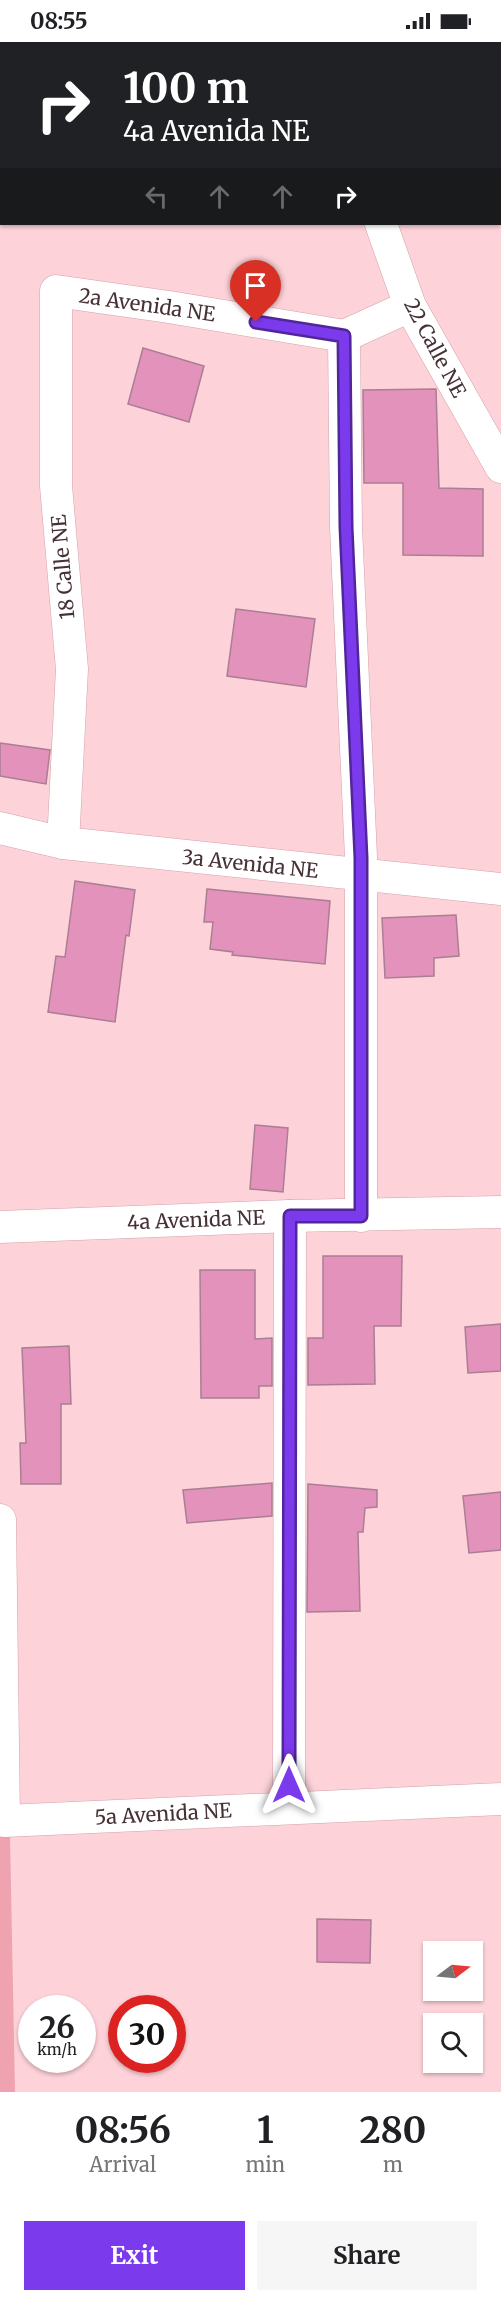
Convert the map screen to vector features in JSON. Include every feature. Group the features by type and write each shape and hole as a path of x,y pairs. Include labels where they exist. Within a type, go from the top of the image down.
{"street":[{"name":"22 Calle NE","path":"381,225 410,306 501,467"},
{"name":"2a Avenida NE","path":"56,291 344,336"},
{"name":"18 Calle NE","path":"56,291 56,486 72,669 63,843"},
{"path":"361,1216 361,876 346,527 344,336 410,306"},
{"name":"3a Avenida NE","path":"0,828 63,843 501,889"},
{"name":"4a Avenida NE","path":"0,1227 290,1216 501,1212"},
{"path":"289,1808 290,1216"},
{"name":"5a Avenida NE","path":"0,1520 4,1821 501,1799"}],"shaded area":[{"path":"0,1836 10,1836 15,2092 0,2092"}],"building":[{"path":"143,348 204,366 189,422 128,404"},
{"path":"436,389 439,488 483,489 483,556 403,555 403,483 364,483 363,390"},
{"path":"236,609 315,619 306,687 227,676"},
{"path":"0,743 50,750 46,784 0,776"},
{"path":"75,881 135,890 129,936 126,935 115,1022 48,1012 56,956 65,957"},
{"path":"207,889 330,901 325,964 232,955 233,952 210,949 213,922 204,922"},
{"path":"456,915 459,956 434,958 434,976 385,978 382,918"},
{"path":"255,1125 288,1128 283,1192 250,1189"},
{"path":"323,1256 402,1256 401,1326 374,1326 375,1384 308,1385 308,1338 323,1338"},
{"path":"200,1270 255,1270 255,1339 272,1338 272,1386 259,1386 259,1398 201,1398"},
{"path":"501,1324 501,1371 468,1373 465,1327"},
{"path":"69,1346 71,1404 61,1404 61,1484 21,1484 20,1443 26,1443 22,1348"},
{"path":"272,1483 272,1516 187,1523 183,1490"},
{"path":"308,1484 377,1490 377,1507 365,1508 363,1532 358,1532 360,1611 307,1612"},
{"path":"501,1492 501,1550 469,1553 463,1496"},
{"path":"317,1919 371,1920 370,1963 317,1962"}],"route":[{"path":"256,322 344,336 346,527 361,858 361,1216 290,1216 289,1785"}]}
